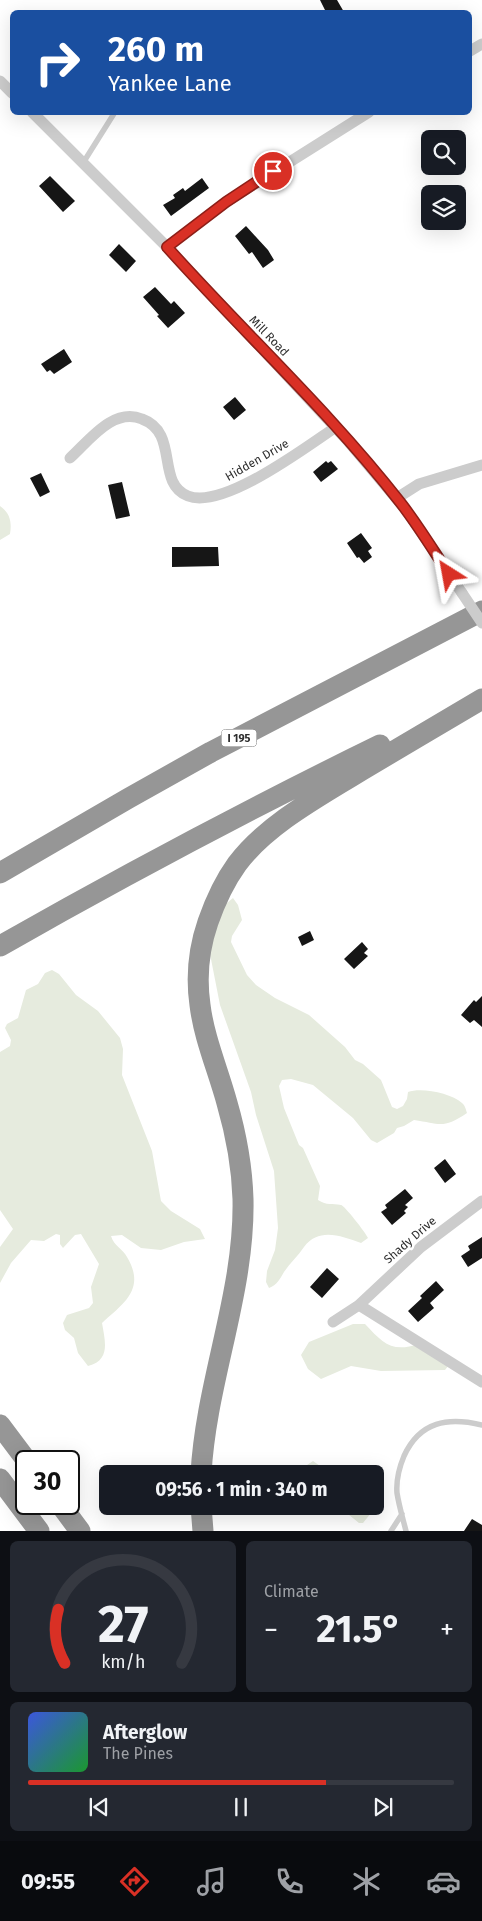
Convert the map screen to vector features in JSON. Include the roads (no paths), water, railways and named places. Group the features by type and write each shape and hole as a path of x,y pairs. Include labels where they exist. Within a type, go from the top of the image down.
{"highway":[{"name":"I 195","path":"0,873 212,752 482,611"},
{"path":"0,946 268,800 482,697"},
{"path":"202,1465 208,1417 237,1281 243,1220 242,1184 236,1142 227,1102 204,1029 199,1003 199,963 204,932 221,890 238,863 273,829 341,783 482,697"},
{"path":"0,1425 19,1450"},
{"path":"0,1480 39,1531"},
{"path":"68,1515 80,1531"},
{"path":"202,1515 203,1531"}],"street":[{"path":"0,81 10,91"},
{"name":"Mill Road","path":"35,115 167,247 336,427 396,498 482,623"},
{"path":"167,247 226,202 364,115"},
{"name":"Hidden Drive","path":"70,458 110,422 125,416 140,418 152,424 162,437 171,478 180,491 187,496 204,498 225,493 244,485 336,427"},
{"path":"396,498 419,484 482,465"},
{"name":"Shady Drive","path":"333,1322 359,1305 421,1247 482,1201"},
{"path":"359,1305 482,1382"}],"lane":[{"path":"83,163 113,115"},
{"path":"406,1531 397,1493 397,1475 410,1443 430,1426 446,1421 482,1425"},
{"path":"391,1531 402,1514"}]}
